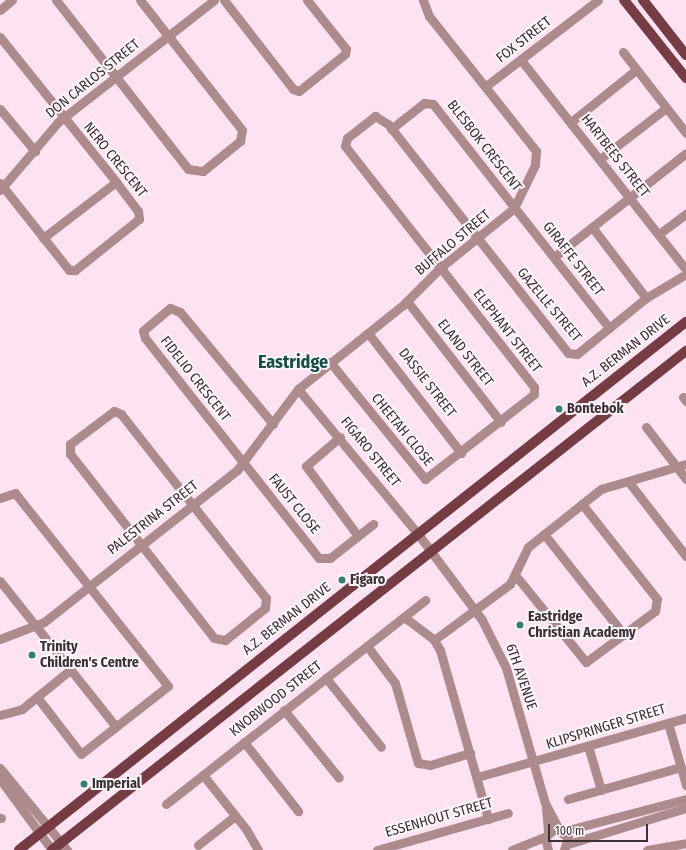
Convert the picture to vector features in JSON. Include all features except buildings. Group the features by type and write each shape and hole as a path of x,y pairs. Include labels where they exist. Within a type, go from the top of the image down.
{"main road":[{"path":"624,0 686,78"},
{"path":"643,0 686,54"},
{"name":"A.Z. BERMAN DRIVE","path":"20,850 686,322"},
{"path":"52,850 64,846 430,551 686,351"}],"street":[{"path":"0,10 12,0"},
{"path":"56,0 188,169 203,171 240,141 242,130 140,0"},
{"name":"DON CARLOS STREET","path":"1,187 35,151 63,118 169,37 214,0"},
{"path":"224,0 293,89 299,91 345,54 346,49 307,0"},
{"name":"BUFFALO STREET","path":"298,389 407,301 440,268 478,239 514,208 535,165 536,151 430,16 423,0"},
{"name":"FOX STREET","path":"486,86 522,60 598,0"},
{"name":"NERO CRESCENT","path":"0,37 63,118 116,182 138,211 139,219 75,270 65,268 43,238 1,187"},
{"path":"623,52 686,133"},
{"name":"HARTBEES STREET","path":"522,60 686,270"},
{"path":"570,122 636,70"},
{"name":"BLESBOK CRESCENT","path":"391,129 424,103 433,104 514,208"},
{"path":"0,108 35,151"},
{"path":"600,159 666,108"},
{"name":"ELEPHANT STREET","path":"391,129 382,117 375,116 346,138 345,146 534,387 532,397 461,453"},
{"name":"GAZELLE STREET","path":"391,129 568,353 577,354 646,298 686,274"},
{"path":"554,257 686,153"},
{"path":"43,238 116,182"},
{"name":"GIRAFFE STREET","path":"514,208 609,328"},
{"path":"659,234 686,214"},
{"path":"592,227 646,298"},
{"name":"ELAND STREET","path":"407,301 501,422"},
{"name":"FIDELIO CRESCENT","path":"244,463 145,338 144,330 170,308 180,312 273,424"},
{"name":"DASSIE STREET","path":"368,333 461,453"},
{"name":"CHEETAH CLOSE","path":"330,362 422,478 428,478 461,453"},
{"name":"FIGARO STREET","path":"298,389 340,437 418,534"},
{"name":"PALESTRINA STREET","path":"0,639 36,627 193,505 244,463 298,389"},
{"path":"114,411 121,414 267,601 265,608 224,640 214,638 141,546 70,454 70,444 114,411"},
{"path":"646,427 686,479"},
{"path":"340,437 306,466 358,536 374,524"},
{"name":"FAUST CLOSE","path":"244,463 319,558 325,560 358,536"},
{"path":"434,640 516,576 528,547 601,489 686,464"},
{"path":"628,481 686,556"},
{"path":"0,498 16,493 168,686 81,754 37,697"},
{"path":"516,576 584,661 592,660 655,611 657,599 582,504"},
{"name":"6TH AVENUE","path":"418,534 475,609 506,668 545,802 561,830 566,848"},
{"path":"544,534 624,635"},
{"path":"0,581 116,726"},
{"name":"KNOBWOOD STREET","path":"166,804 425,600"},
{"path":"404,616 434,640 470,753 488,819"},
{"path":"367,646 395,682 418,763 430,765 470,753"},
{"path":"0,716 22,709 71,669"},
{"path":"326,678 381,747"},
{"path":"284,710 339,778"},
{"name":"KLIPSPRINGER STREET","path":"477,778 686,718"},
{"path":"668,723 686,785"},
{"path":"244,742 298,811"},
{"path":"588,746 601,790"},
{"path":"568,799 681,767"},
{"path":"0,768 64,846"},
{"path":"203,775 235,816 258,850"},
{"path":"0,779 52,850"},
{"path":"512,850 561,830 686,798"},
{"name":"6TH AVENUE","path":"545,802 548,850"},
{"path":"566,848 686,808"},
{"name":"ESSENHOUT STREET","path":"377,850 508,813"},
{"path":"198,845 235,816"},
{"path":"649,850 686,843"}],"place":[{"name":"Bontebok","path":"559,409"},
{"name":"Figaro","path":"342,580"},
{"name":"Eastridge Christian Academy","path":"520,625"},
{"name":"Trinity Children's Centre","path":"32,655"},
{"name":"Imperial","path":"84,784"}],"district":[{"name":"Eastridge","path":"293,362"}]}
